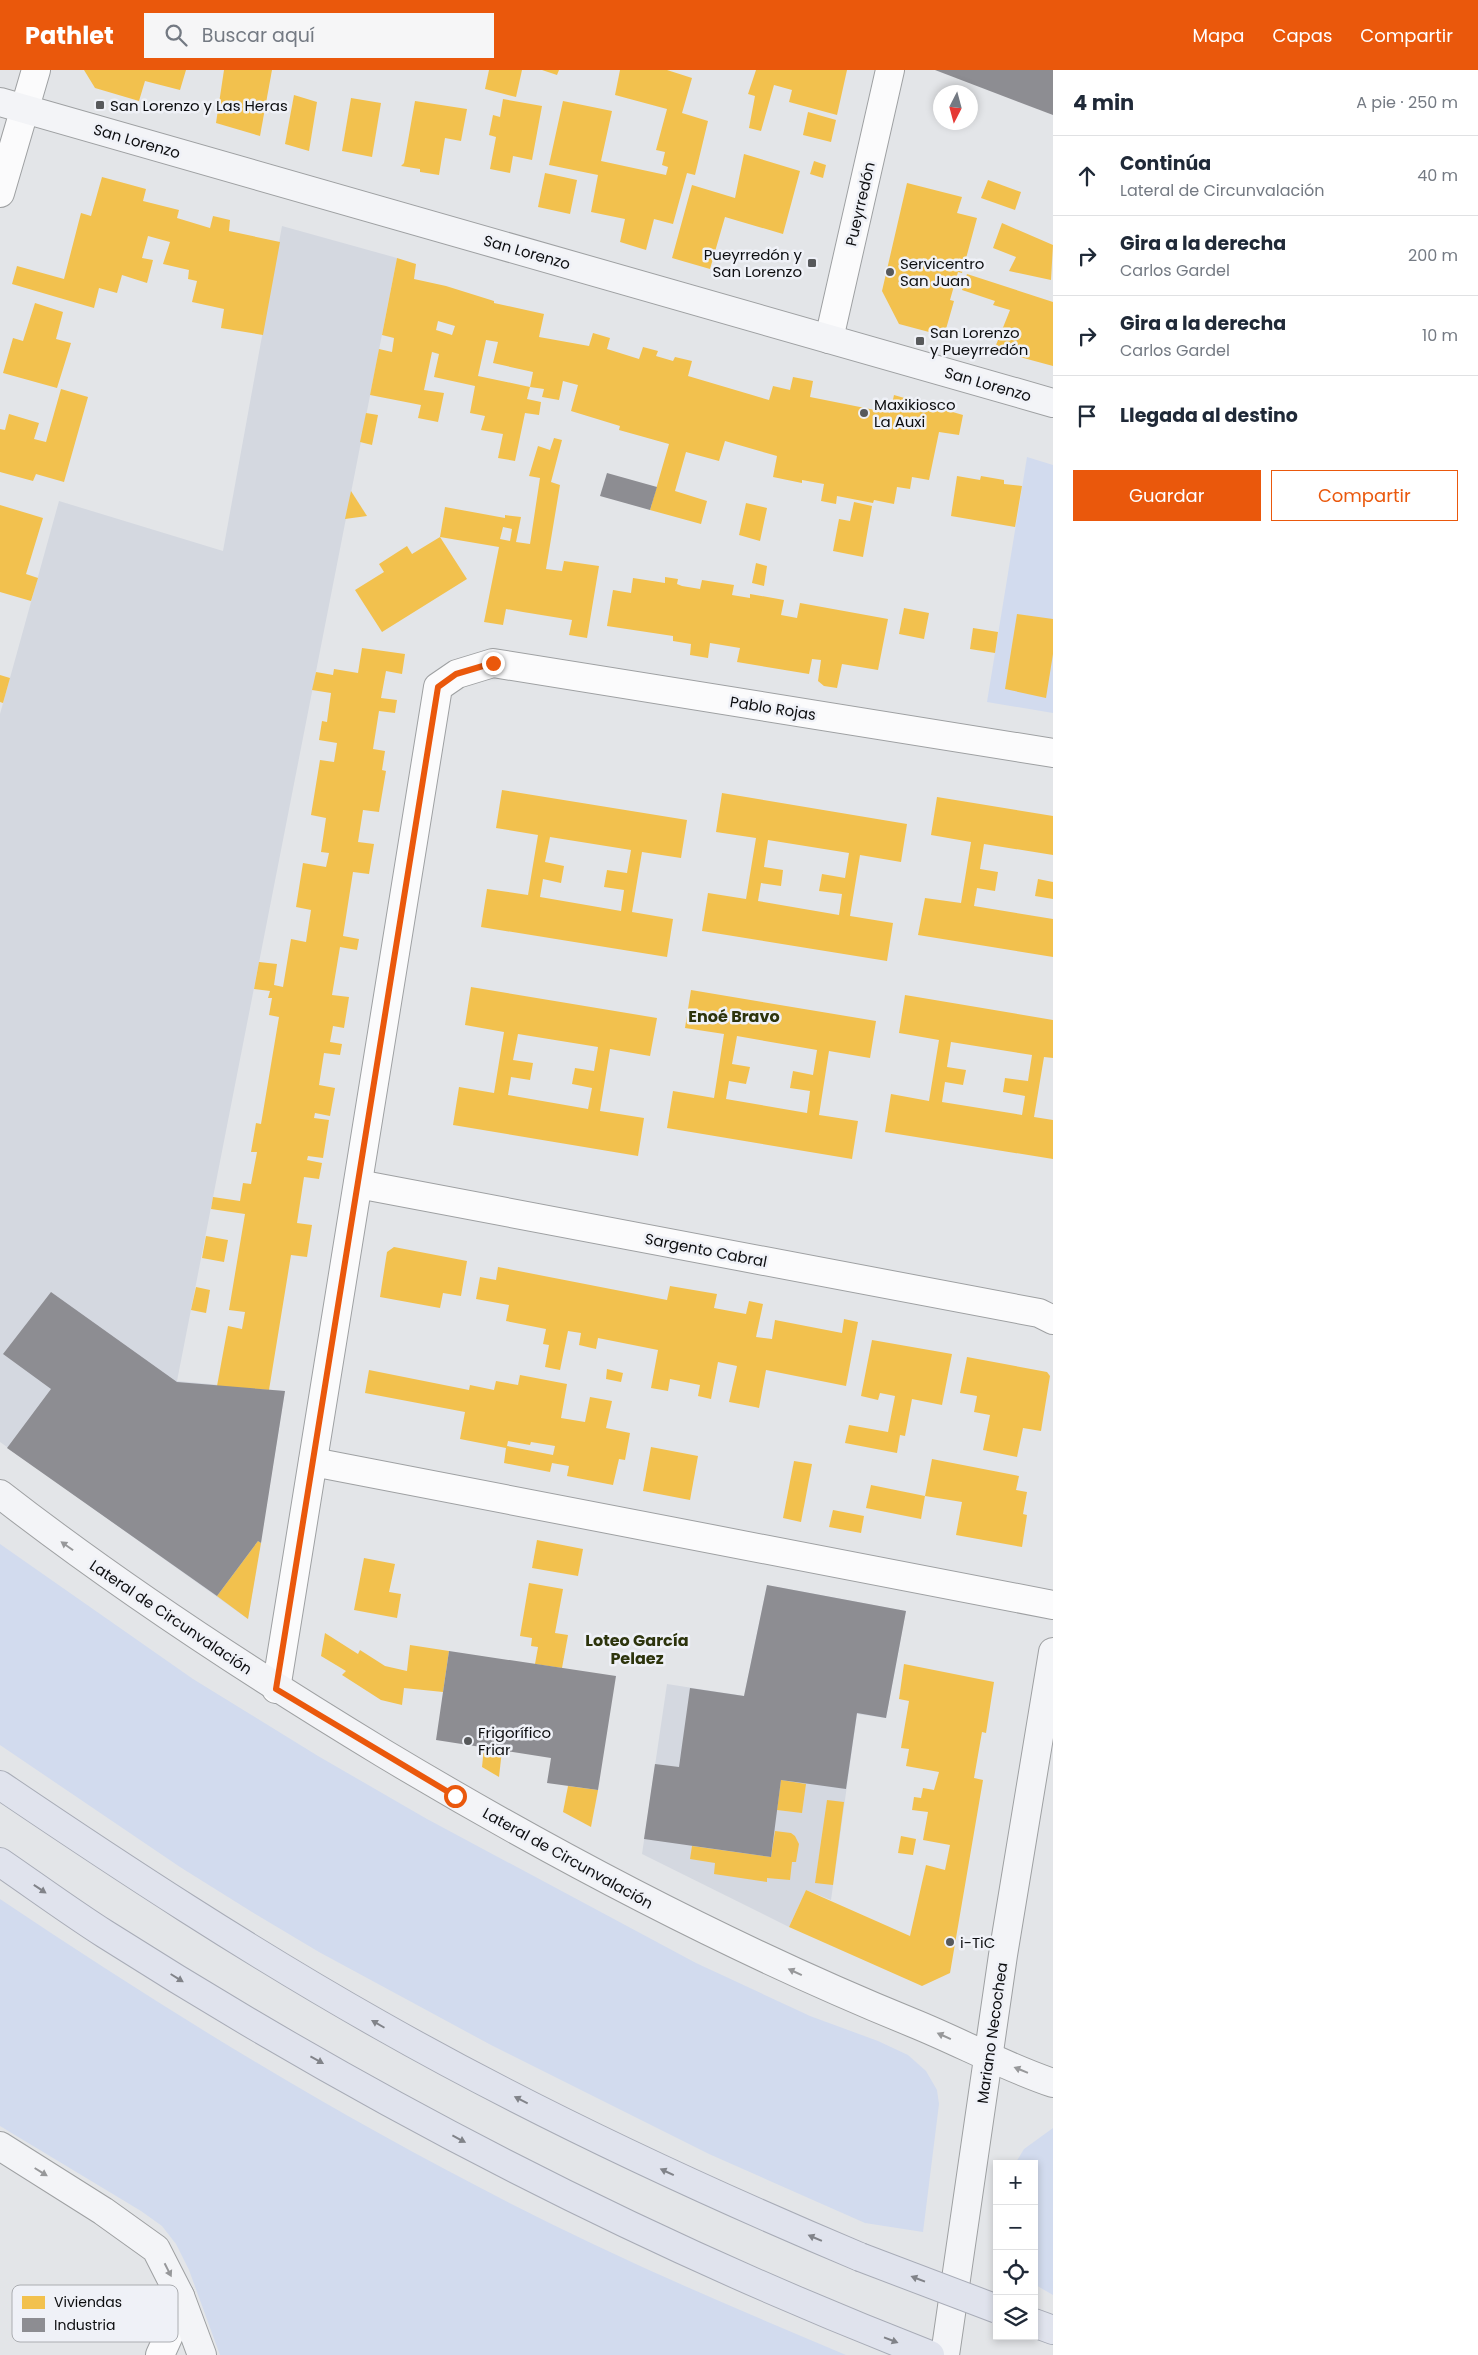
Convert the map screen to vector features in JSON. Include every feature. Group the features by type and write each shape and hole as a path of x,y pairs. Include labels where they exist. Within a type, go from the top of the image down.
{"highway":[{"path":"0,1785 185,1908 382,2026 507,2093 750,2211 860,2257 993,2307"},
{"path":"0,1862 103,1932 249,2022 435,2127 606,2214 852,2325 930,2355"}],"main road":[{"name":"San Lorenzo","path":"12,105 1053,403"},
{"name":"Lateral de Circunvalación","path":"0,1494 69,1548 276,1689 455,1796 662,1909 846,1996 1053,2083"},
{"name":"Mariano Necochea","path":"946,2355 988,2057 1053,1652"},
{"path":"0,2146 143,2237 156,2248 174,2285"},
{"path":"178,2292 202,2355"}],"street":[{"path":"0,193 12,105 36,70"},
{"name":"Pueyrredón","path":"829,339 890,70"},
{"name":"Pablo Rojas","path":"358,1184 438,687 456,674 493,663 1053,753"},
{"path":"276,1689 358,1184"},
{"name":"Sargento Cabral","path":"358,1184 1039,1313 1053,1320"},
{"path":"313,1462 1053,1605"},
{"path":"178,2305 180,2296"},
{"path":"160,2355 166,2342"}],"shaded area":[{"path":"282,226 397,258 177,1381 285,1391 248,1619 0,1442 0,714 59,501 223,551"},
{"path":"1027,457 1053,465 1053,713 987,702"},
{"path":"0,1544 193,1679 318,1756 427,1819 696,1963 810,2016 878,2041 908,2055 926,2071 937,2090 939,2104 923,2232 865,2223 709,2154 491,2045 319,1952 252,1912 180,1867 0,1745"},
{"path":"767,1585 906,1611 886,1718 857,1714 831,1900 806,1890 789,1927 642,1854 667,1684 744,1696"},
{"path":"0,1899 217,2039 365,2126 440,2167 625,2259 846,2355 220,2355 189,2270 176,2244 162,2226 141,2211 0,2126"},
{"path":"1053,2128 1053,2295 1038,2286 1038,2160 1017,2160 1024,2149"}],"building: Viviendas":[{"path":"84,70 186,70 180,90 145,81 139,101 95,88"},
{"path":"224,70 272,70 260,136 216,123"},
{"path":"489,70 522,70 516,97 485,89"},
{"path":"542,70 559,70 557,75"},
{"path":"620,70 667,70 692,78 682,113 708,121 695,175 687,173 673,224 654,219 646,250 620,242 625,219 591,212 598,175 549,165 563,101 612,111 601,161 666,175 668,167 662,165 665,152 656,150 667,109 615,95"},
{"path":"756,70 847,70 837,115 789,102 792,90 774,85 761,131 749,128 755,96 748,94"},
{"path":"294,95 317,102 309,151 285,144"},
{"path":"351,98 381,103 372,157 342,151"},
{"path":"503,99 542,106 532,160 513,156 510,173 490,169 496,137 489,135 493,115 500,117"},
{"path":"415,101 467,109 461,141 445,138 439,175 401,166 404,163"},
{"path":"808,112 836,120 831,142 803,135"},
{"path":"744,154 800,171 783,234 725,217 710,269 672,258 692,185 735,198"},
{"path":"814,161 826,165 823,178 810,174"},
{"path":"545,173 577,180 570,214 538,207"},
{"path":"102,177 146,189 143,201 179,210 177,218 210,228 213,216 230,220 229,231 280,242 263,335 221,328 224,309 192,302 197,281 188,279 189,270 163,264 170,242 148,236 142,258 153,260 147,283 122,275 117,293 99,288 94,308 12,284 17,266 64,279 81,213 91,216"},
{"path":"988,180 1021,192 1015,210 981,198"},
{"path":"907,183 962,197 957,213 977,218 962,273 958,272 950,300 954,301 944,336 899,324 882,291"},
{"path":"1002,223 1053,245 1051,280 1009,271 1016,257 993,248"},
{"path":"397,258 416,264 414,279 446,286 494,301 494,303 544,314 539,337 589,346 593,333 610,338 607,349 639,359 643,347 658,351 656,356 673,361 675,357 692,361 688,376 769,400 773,386 790,390 793,377 813,381 810,397 890,413 894,395 963,415 959,435 939,432 929,480 912,477 910,489 897,487 894,504 874,500 873,503 837,496 836,504 821,501 824,484 802,480 802,483 773,477 777,456 725,441 719,461 686,452 675,491 707,501 701,524 650,510 669,444 619,430 620,426 571,411 578,385 563,381 559,400 542,397 544,389 530,387 527,399 541,402 539,415 525,413 515,461 498,458 503,434 481,430 485,416 470,413 475,386 434,377 439,354 432,352 424,390 444,393 438,422 418,418 421,405 370,395 379,349 392,352 394,338 382,335","holes":["438,321 455,326 452,335 436,330","486,340 498,342 493,363 533,372 530,387 478,376"]},
{"path":"967,274 1053,302 1053,366 994,350 1010,310 993,305 995,301 962,290"},
{"path":"35,303 63,312 56,339 71,343 57,388 3,373 13,338 23,341"},
{"path":"61,389 88,397 64,482 36,474 33,481 0,472 0,429 5,430 9,414 39,423 34,439 46,442"},
{"path":"366,413 378,415 372,445 360,442"},
{"path":"554,438 562,440 551,482 560,485 546,569 562,571 564,561 599,566 587,638 569,635 572,620 506,609 503,625 484,622 499,547 440,537 445,507 505,518 505,515 521,517 516,542 530,544 540,478 529,476 538,446 550,450","holes":["503,527 512,529 510,541 500,539"]},
{"path":"957,476 980,480 981,476 1004,480 1004,484 1022,486 1015,527 951,516"},
{"path":"351,491 367,516 345,519"},
{"path":"854,502 872,506 863,557 833,551 839,519 850,521"},
{"path":"746,503 767,508 760,541 739,535"},
{"path":"0,505 43,518 26,574 38,578 31,601 0,592"},
{"path":"440,537 467,579 382,632 355,590 384,572 379,564 407,546 412,554"},
{"path":"756,563 767,566 764,586 752,583"},
{"path":"665,577 678,579 677,584 682,586 700,589 702,580 734,585 732,595 750,598 750,594 784,600 781,615 797,618 800,603 888,619 878,670 842,664 837,688 824,686 818,681 821,660 812,659 809,674 737,662 740,648 710,643 708,658 690,655 691,644 673,641 673,636 607,626 613,590 631,593 633,578 665,583"},
{"path":"904,608 929,613 924,639 899,634"},
{"path":"1017,614 1053,619 1053,654 1046,698 1005,689"},
{"path":"973,628 998,632 995,653 970,649"},
{"path":"362,648 405,654 402,674 386,671 381,698 397,700 395,713 379,711 373,749 385,751 382,770 386,771 379,812 363,810 358,842 374,844 369,874 353,872 343,936 359,939 357,950 340,947 332,995 349,997 344,1028 333,1026 330,1042 342,1044 340,1055 324,1053 319,1085 335,1088 330,1116 315,1113 314,1118 329,1120 323,1158 308,1156 307,1160 322,1163 319,1179 304,1177 297,1223 312,1225 307,1257 291,1255 269,1390 217,1386 228,1326 242,1329 245,1312 229,1310 245,1214 211,1209 213,1197 240,1201 243,1183 251,1184 257,1152 251,1152 256,1123 261,1124 279,1017 269,1015 272,998 268,998 270,991 254,989 259,962 277,964 274,985 283,987 291,939 306,942 311,910 296,907 303,863 326,867 329,853 321,852 326,818 311,815 320,760 334,762 337,743 319,740 322,721 327,722 331,693 312,690 316,672 333,675 334,669 358,673"},
{"path":"0,675 10,678 3,703 0,702"},
{"path":"502,790 687,820 681,858 642,852 632,912 673,919 667,957 481,927 487,889 528,895 538,835 496,828","holes":["550,837 631,850 627,873 607,870 604,887 624,890 621,911 540,897 543,879 561,883 564,866 545,862"]},
{"path":"722,793 907,824 901,862 860,855 850,916 893,923 887,961 702,931 708,893 746,899 756,838 716,832","holes":["768,840 849,853 845,878 822,874 819,891 842,894 839,915 758,901 761,883 781,886 783,870 764,867"]},
{"path":"937,797 1053,816 1053,855 984,844 980,869 998,872 995,891 977,888 974,906 1053,919 1053,957 918,935 925,898 961,903 971,842 931,835"},
{"path":"1038,879 1053,882 1053,899 1035,896"},
{"path":"471,987 657,1018 650,1056 610,1049 600,1111 644,1118 638,1156 453,1125 459,1087 494,1093 504,1032 465,1025","holes":["518,1034 598,1047 594,1071 575,1068 572,1084 592,1088 588,1109 508,1095 511,1077 530,1080 533,1063 513,1060"]},
{"path":"691,990 876,1021 870,1058 829,1051 819,1115 858,1121 852,1159 667,1128 673,1091 714,1098 724,1034 685,1028","holes":["737,1036 817,1050 813,1075 793,1071 790,1088 810,1091 807,1113 726,1099 729,1081 746,1084 750,1067 732,1064"]},
{"path":"905,995 1053,1020 1053,1058 1044,1057 1034,1117 1053,1120 1053,1159 885,1132 891,1094 929,1101 939,1040 899,1033","holes":["951,1042 1032,1055 1028,1081 1005,1078 1003,1092 1025,1096 1022,1115 942,1102 945,1082 963,1085 966,1070 947,1067"]},
{"path":"206,1236 228,1240 224,1262 202,1258"},
{"path":"394,1247 467,1261 461,1296 443,1293 440,1308 380,1297 387,1252"},
{"path":"498,1267 667,1300 670,1286 717,1294 714,1308 746,1314 749,1301 763,1304 756,1337 772,1339 775,1320 842,1333 844,1319 858,1322 846,1386 766,1370 759,1408 729,1402 737,1366 718,1362 711,1399 698,1396 700,1385 670,1379 668,1391 651,1388 658,1350 598,1338 596,1349 579,1345 581,1333 568,1331 560,1370 545,1367 549,1345 543,1344 546,1329 506,1321 509,1305 476,1299 480,1277 496,1280"},
{"path":"196,1287 210,1290 206,1313 191,1310"},
{"path":"872,1340 952,1354 942,1405 912,1399 905,1436 900,1435 897,1453 845,1443 849,1425 888,1432 895,1396 880,1393 878,1400 861,1396"},
{"path":"967,1357 1047,1372 1050,1376 1041,1431 1023,1428 1017,1457 983,1450 990,1415 974,1412 977,1396 960,1393"},
{"path":"607,1369 623,1373 621,1382 606,1379"},
{"path":"369,1370 469,1390 470,1385 494,1390 496,1381 518,1385 520,1375 567,1384 561,1418 585,1422 590,1397 612,1401 606,1428 630,1433 625,1460 619,1459 613,1485 567,1476 569,1466 552,1463 550,1472 504,1463 506,1448 460,1439 465,1412 365,1393","holes":["508,1441 530,1445 531,1442 555,1446 553,1455 507,1446"]},
{"path":"651,1447 698,1456 690,1500 643,1491"},
{"path":"932,1459 1019,1476 1016,1490 1027,1492 1023,1514 1027,1515 1022,1547 956,1535 962,1502 925,1496"},
{"path":"794,1461 812,1464 801,1522 783,1518"},
{"path":"871,1485 925,1496 921,1519 866,1508"},
{"path":"833,1510 864,1516 861,1533 829,1527"},
{"path":"537,1540 583,1549 578,1576 532,1568"},
{"path":"258,1541 261,1543 248,1619 217,1596"},
{"path":"364,1558 395,1564 389,1592 401,1594 397,1618 354,1610"},
{"path":"529,1583 563,1589 555,1633 568,1635 562,1668 535,1664 538,1647 531,1646 532,1638 520,1636"},
{"path":"325,1633 358,1654 360,1650 385,1666 407,1671 410,1645 449,1651 443,1692 404,1688 402,1705 381,1700 342,1675 346,1671 321,1656"},
{"path":"904,1664 994,1682 986,1733 982,1732 974,1778 983,1780 950,1973 922,1986 789,1927 806,1890 910,1936 926,1865 945,1870 950,1845 923,1840 928,1812 912,1810 914,1797 921,1798 923,1788 934,1790 939,1772 906,1766 909,1749 901,1748 909,1701 899,1699"},
{"path":"484,1748 502,1750 499,1777 482,1767"},
{"path":"781,1780 806,1784 802,1813 777,1810"},
{"path":"568,1786 598,1790 591,1827 563,1812"},
{"path":"827,1800 844,1802 833,1885 815,1883"},
{"path":"775,1831 791,1833 799,1844 796,1862 792,1862 790,1880 767,1878 767,1882 714,1874 715,1863 690,1859 692,1846 771,1857"},
{"path":"901,1836 916,1839 913,1855 898,1853"}],"building: Industria":[{"path":"935,70 1053,70 1053,115 978,85"},
{"path":"607,473 657,487 650,510 600,496"},
{"path":"51,1292 177,1382 285,1391 261,1543 258,1541 217,1596 7,1448 51,1389 3,1354"},
{"path":"767,1585 906,1611 886,1718 857,1713 846,1789 781,1780 771,1857 644,1839 655,1764 679,1767 690,1688 744,1696"},
{"path":"449,1651 616,1676 598,1790 547,1783 551,1758 436,1740"}],"place":[{"name":"San Lorenzo y Las Heras","path":"100,105"},
{"name":"Pueyrredón y San Lorenzo","path":"812,263"},
{"name":"Servicentro San Juan","path":"890,272"},
{"name":"San Lorenzo y Pueyrredón","path":"920,341"},
{"name":"Maxikiosco La Auxi","path":"864,413"},
{"name":"Frigorífico Friar","path":"468,1741"},
{"name":"i-TiC","path":"950,1942"}],"district":[{"name":"Enoé Bravo","path":"734,1016"},
{"name":"Loteo García Pelaez","path":"637,1649"}],"route":[{"path":"455,1796 276,1689 438,687 456,674 493,663"}]}
